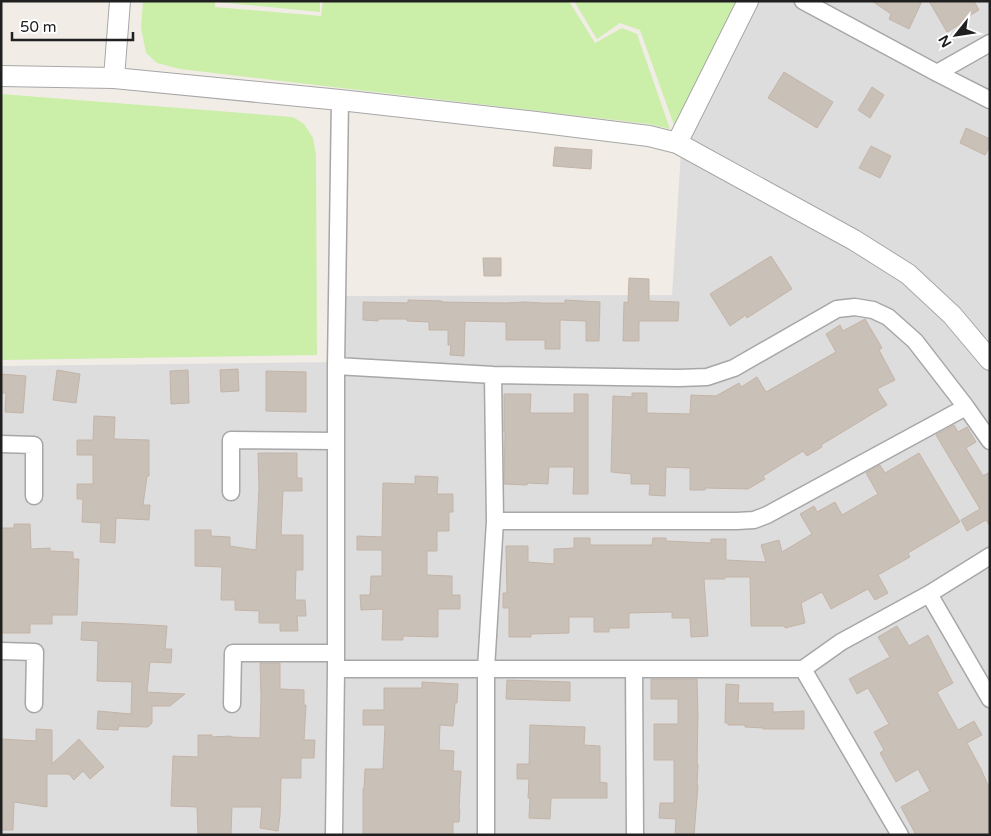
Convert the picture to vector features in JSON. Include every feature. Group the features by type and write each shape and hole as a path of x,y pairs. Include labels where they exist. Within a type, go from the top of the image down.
{"street":[{"path":"114,78 120,1"},
{"path":"677,143 748,1"},
{"path":"803,1 990,100"},
{"path":"937,73 990,43"},
{"path":"1,76 114,78 340,100 555,124 649,136 677,143 854,240 908,274 952,315 990,360"},
{"path":"334,835 336,366 340,100"},
{"path":"336,366 493,375 707,377 734,368 837,309 855,307 872,310 888,317 915,341 990,441"},
{"path":"486,835 486,669 495,521 493,375"},
{"path":"495,521 754,520 767,515 966,407"},
{"path":"231,492 231,440 336,441"},
{"path":"1,444 34,445 34,496"},
{"path":"232,704 233,653 486,669 803,669 841,642 929,594 990,556"},
{"path":"929,594 990,700"},
{"path":"1,651 36,652 34,704"},
{"path":"634,669 635,835"},
{"path":"803,669 900,835"}],"shaded area":[{"path":"758,1 990,1 990,835 1,835 1,366 341,362 343,296 672,295 681,151"}],"green space":[{"path":"143,1 215,1 215,7 321,16 323,1 569,1 595,43 622,28 637,34 670,129 649,124 180,69 157,63 146,53 141,28"},
{"path":"320,1 320,12 218,2"},
{"path":"574,1 742,1 675,128 640,30 620,23 597,39"},
{"path":"1,94 293,117 304,124 313,138 316,155 317,355 1,360"}],"building":[{"path":"872,1 922,1 909,29 889,19 891,14"},
{"path":"929,1 974,1 979,10 947,32"},
{"path":"784,72 833,102 817,128 768,98"},
{"path":"872,87 884,95 870,118 858,110"},
{"path":"966,128 990,139 990,146 985,155 960,143"},
{"path":"871,146 891,156 880,178 859,168"},
{"path":"555,147 592,150 591,169 553,166"},
{"path":"771,256 792,289 747,318 746,315 730,326 710,294"},
{"path":"483,258 501,258 501,276 484,276"},
{"path":"629,278 649,279 649,301 679,302 678,321 639,321 639,341 623,341 624,302 628,303"},
{"path":"408,300 506,303 565,303 565,300 600,302 599,341 586,341 586,321 560,320 560,349 545,349 545,340 506,340 506,322 465,321 464,356 450,355 451,345 448,345 448,330 429,330 429,322 407,321 407,319 363,320 363,302 408,303"},
{"path":"865,319 882,348 879,350 895,380 877,389 887,405 821,445 822,447 807,456 803,451 763,476 765,479 748,489 705,488 705,490 690,490 690,468 666,467 665,496 649,495 650,484 631,484 631,474 611,472 613,396 632,397 632,393 647,393 647,413 690,414 691,395 716,396 739,383 741,387 757,377 766,392 836,352 826,334 840,325 843,331"},
{"path":"238,369 239,391 221,392 220,370"},
{"path":"57,370 80,374 76,403 53,400"},
{"path":"188,370 189,403 171,404 170,371"},
{"path":"266,371 306,372 306,412 266,411"},
{"path":"1,374 26,376 23,413 5,412 6,393 1,393"},
{"path":"504,394 531,394 530,413 574,413 574,394 588,394 588,494 573,494 574,467 549,467 548,484 504,484"},
{"path":"94,416 115,417 114,439 149,440 149,476 147,476 143,505 150,505 149,520 116,518 115,543 100,542 101,523 82,522 83,499 77,499 77,484 93,484 93,455 77,455 77,440 93,440"},
{"path":"954,425 958,432 967,427 976,442 966,448 983,476 990,472 990,526 986,520 967,531 961,520 980,509 936,435"},
{"path":"258,453 297,453 297,478 302,478 302,491 283,491 281,535 303,535 303,570 296,570 295,600 305,600 306,616 297,616 298,631 280,631 280,623 259,623 259,611 235,610 235,600 221,600 222,567 195,566 195,530 211,530 211,536 230,537 230,546 256,550 259,488"},
{"path":"919,453 960,522 908,553 910,557 878,575 888,593 875,600 868,589 831,609 822,592 801,603 805,623 785,628 785,626 751,626 750,577 704,579 708,636 691,637 690,618 672,618 672,612 629,613 629,628 609,628 609,632 594,632 594,617 569,617 569,633 531,634 531,637 509,637 509,608 503,608 503,593 507,593 506,546 528,546 528,562 554,564 554,549 574,548 574,538 590,538 590,545 652,545 653,538 666,538 666,541 711,543 711,539 726,539 726,560 766,562 761,545 779,540 782,552 812,534 800,514 814,506 817,512 835,502 842,515 878,494 866,473 880,465 885,473"},
{"path":"415,476 438,477 437,494 453,494 453,512 449,512 449,531 437,531 437,551 427,551 427,575 452,576 452,595 460,595 460,609 438,609 438,637 403,636 403,640 382,640 383,609 361,610 360,595 370,595 371,576 382,576 382,550 357,550 357,536 382,537 383,483 415,484"},
{"path":"14,524 30,524 31,549 50,548 50,551 73,552 73,559 79,559 77,615 52,615 52,624 30,624 30,633 1,633 1,528 14,528"},
{"path":"82,622 167,626 165,649 172,649 171,663 150,662 147,692 185,694 170,706 152,706 152,723 148,727 119,726 118,730 97,729 98,711 131,714 132,682 97,681 98,641 81,640"},
{"path":"897,626 909,646 928,635 953,683 937,692 958,730 974,721 982,735 967,743 990,790 990,835 916,835 901,807 930,791 918,769 896,782 880,753 884,750 874,732 889,724 868,688 857,694 849,679 890,657 878,637"},
{"path":"260,663 280,663 280,689 304,690 304,705 306,705 304,740 315,740 314,758 301,758 301,778 281,778 278,831 260,828 262,807 232,807 231,834 198,834 197,807 171,806 173,756 198,757 198,735 260,738"},
{"path":"651,679 697,679 698,785 694,835 675,835 676,819 659,818 660,803 674,803 674,760 654,760 654,724 678,724 678,699 651,699"},
{"path":"507,680 570,682 570,701 506,699"},
{"path":"422,682 458,684 453,726 440,725 439,750 454,751 453,771 461,771 459,822 453,822 453,835 363,835 365,769 383,769 385,725 363,725 363,710 384,710 384,688 422,688"},
{"path":"726,684 739,685 738,703 773,703 773,712 804,711 804,729 763,729 745,727 745,725 728,725 728,723 725,723"},
{"path":"530,725 585,727 584,745 600,746 600,782 607,783 607,798 551,798 550,819 529,818 529,779 517,779 517,764 529,764"},
{"path":"36,729 52,730 52,764 79,739 104,767 90,779 83,771 74,780 69,774 47,774 47,807 14,802 13,830 1,830 1,739 36,741"}]}
